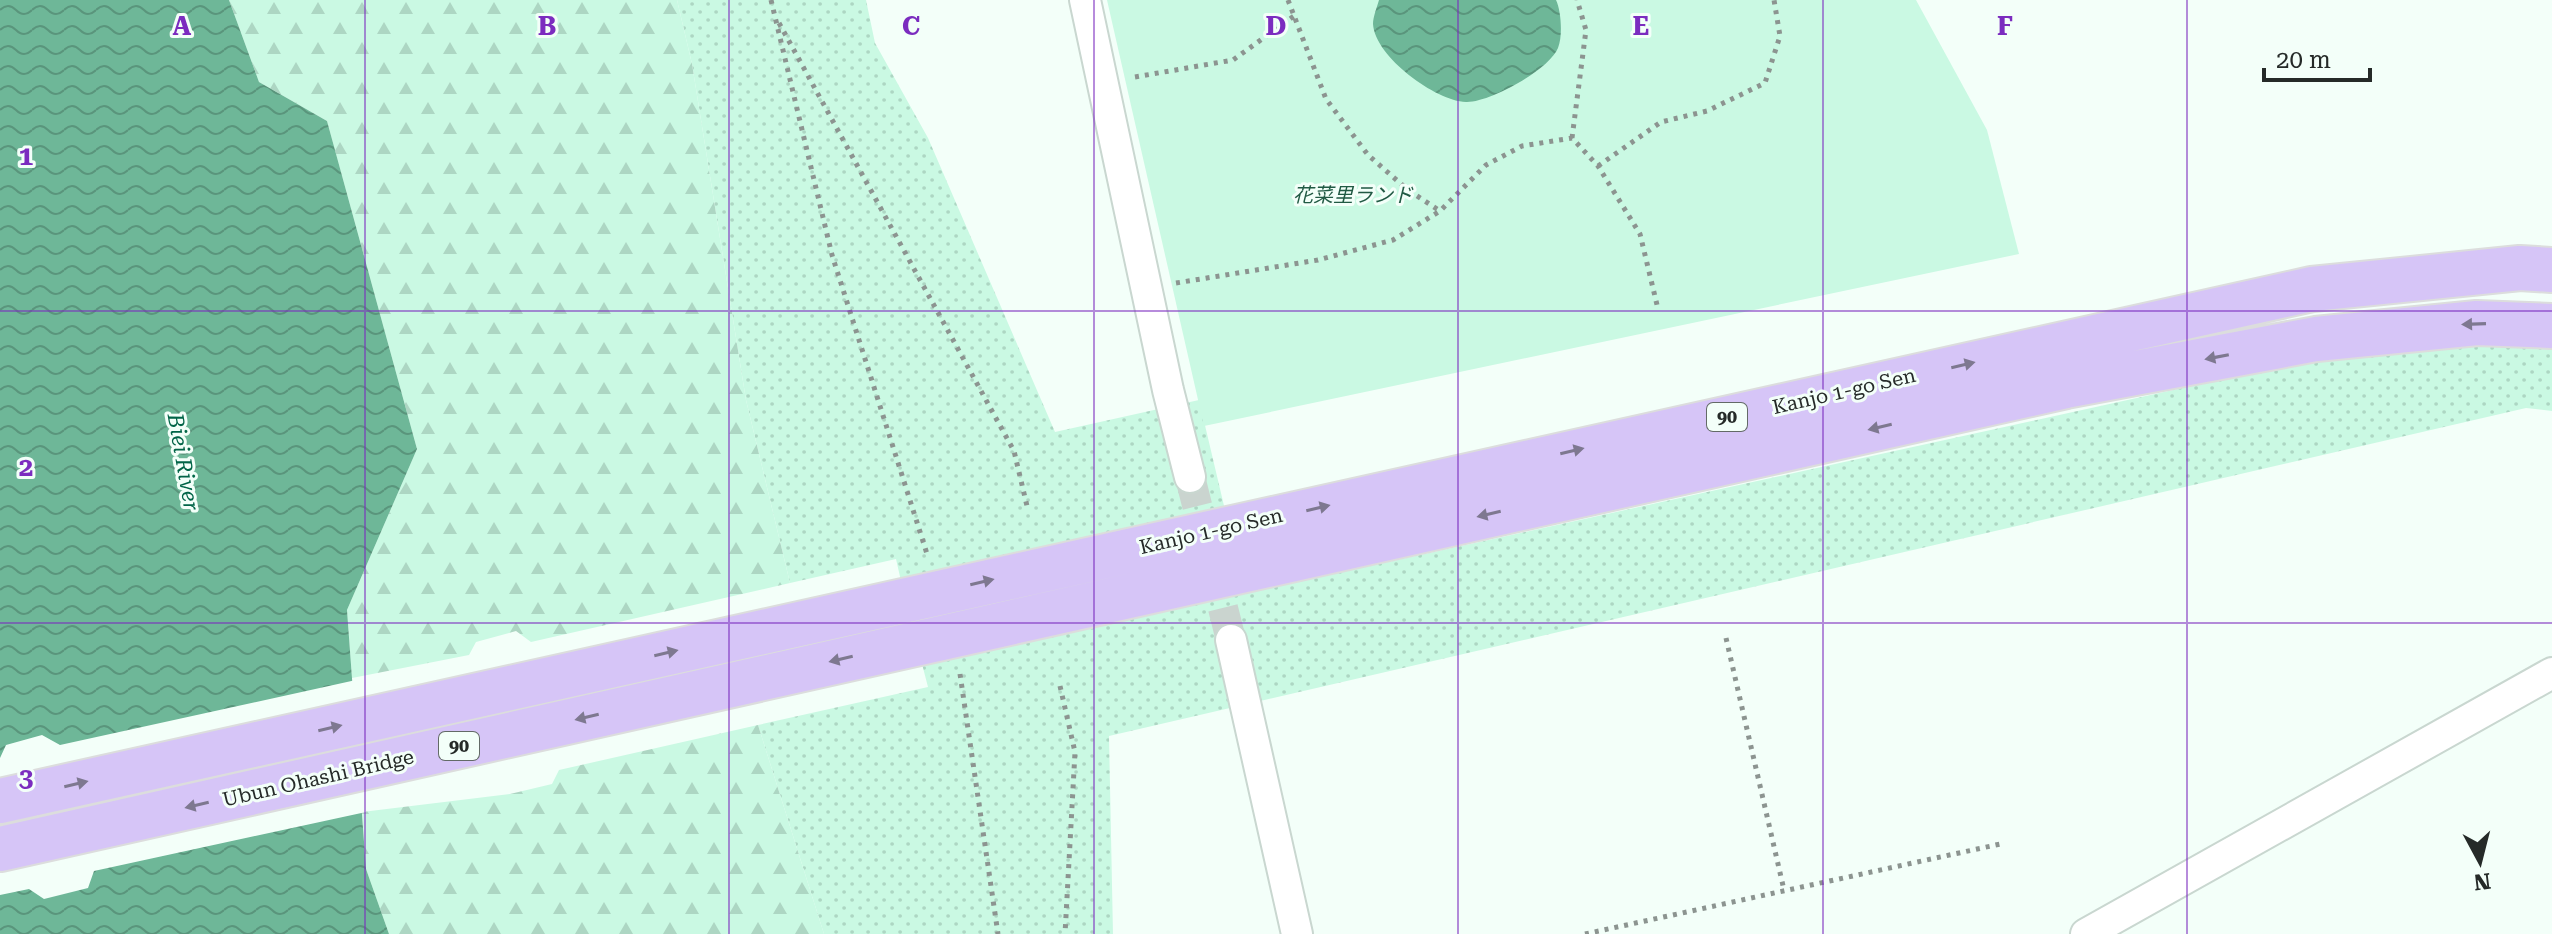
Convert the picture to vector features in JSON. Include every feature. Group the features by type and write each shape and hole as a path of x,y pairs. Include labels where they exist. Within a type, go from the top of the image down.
{"main road":[{"name":"Kanjo 1-go Sen","path":"923,596 2312,289 2520,268 2552,270"},
{"name":"90","path":"936,638 2066,386 2316,339 2477,323 2552,326"},
{"name":"90","path":"0,801 923,596"},
{"name":"Ubun Ohashi Bridge","path":"0,849 936,638"}],"street":[{"path":"1085,0 1168,390 1190,477"},
{"path":"1231,640 1297,934"},
{"path":"2086,934 2552,673"}],"path":[{"path":"771,0 832,255 923,596"},
{"path":"1288,0 1326,99 1368,155 1408,190 1440,211"},
{"path":"1572,138 1586,30 1577,0"},
{"path":"1598,166 1661,122 1707,111 1765,83 1780,36 1774,0"},
{"path":"774,15 1014,451 1027,506"},
{"path":"1103,82 1233,60 1294,16"},
{"path":"1572,138 1598,166 1640,234 1658,309"},
{"path":"1147,288 1318,260 1393,240 1440,211 1486,165 1522,146 1572,138"},
{"path":"936,638 998,934"},
{"path":"1726,638 1784,890"},
{"path":"1060,686 1075,752 1065,934"},
{"path":"1585,934 2005,843"}],"green space":[{"path":"229,0 677,0 692,64 746,400 790,583 531,642 516,631 476,642 469,655 352,678 347,610 417,449 327,121 259,82"},
{"path":"677,0 866,0 875,43 928,138 1055,432 1199,400 1225,510 901,581 896,559 790,583 746,400 692,64"},
{"name":"花菜里ランド","path":"1107,0 1916,0 1987,130 2019,254 1204,426"},
{"path":"2490,343 2552,347 2552,411 2526,408 1109,736 1113,934 824,934 758,725 928,687 922,664 2310,360"},
{"path":"758,725 824,934 389,934 366,869 362,812 510,794 552,784 559,770"}],"water":[{"name":"Biei River","path":"0,0 229,0 259,82 327,121 417,449 347,610 366,869 389,934 0,934"},
{"path":"1379,0 1556,0 1561,23 1560,43 1543,66 1517,84 1476,101 1453,100 1424,86 1384,50 1373,24"}],"pier":[{"path":"356,680 366,812 94,871 88,888 44,899 29,889 0,895 0,758 6,745 42,735 60,745"}],"tunnel":[{"path":"1190,477 1231,640"}]}
